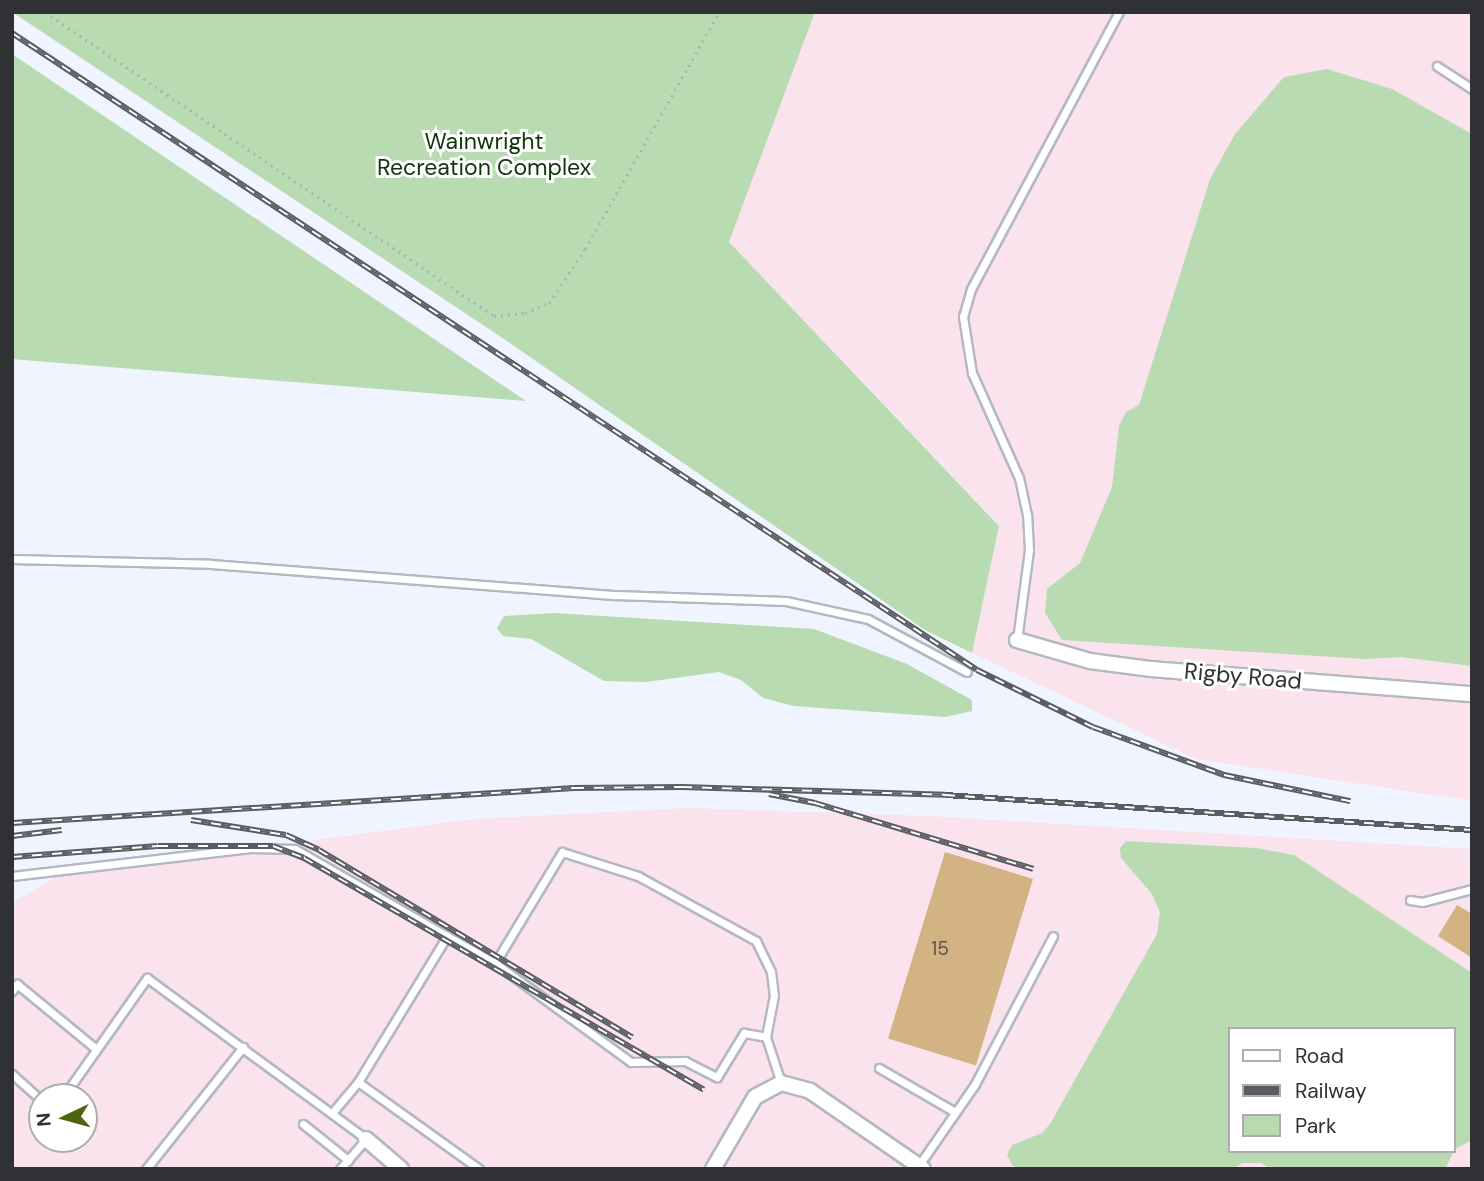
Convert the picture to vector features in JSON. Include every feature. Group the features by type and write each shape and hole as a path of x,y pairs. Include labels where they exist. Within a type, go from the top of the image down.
{"street":[{"name":"Rigby Road","path":"1017,640 1080,659 1151,669 1472,694"},
{"path":"713,1169 755,1097 781,1083 810,1091 919,1168"},
{"path":"366,1139 401,1169"}],"lane":[{"path":"1017,640 1029,550 1027,515 1018,478 972,373 963,317 971,289 1119,12"},
{"path":"1437,66 1471,86"},
{"path":"12,559 211,564 616,595 786,601 868,619 967,672"},
{"path":"12,876 250,848 295,849 495,963 631,1062 685,1061 717,1077 744,1033 766,1037"},
{"path":"495,963 562,852 638,876 756,941 771,972 774,995 766,1037 781,1083"},
{"path":"1410,900 1422,902 1472,889"},
{"path":"332,1113 358,1082 447,936"},
{"path":"919,1168 955,1112 1053,936"},
{"path":"73,1083 147,978 366,1139 340,1169"},
{"path":"12,991 18,984 96,1049"},
{"path":"146,1169 243,1047"},
{"path":"879,1068 955,1112"},
{"path":"12,1074 28,1088"},
{"path":"358,1082 479,1169"},
{"path":"303,1124 348,1160"}],"path":[{"path":"45,12 494,316 524,313 549,303 585,249 719,12"}],"shaded area":[{"path":"815,12 1472,12 1472,801 1196,759 972,653 999,525 729,242"},
{"path":"689,808 929,816 1472,849 1472,1169 12,1169 12,903 63,873 474,819"}],"green space":[{"name":"Wainwright Recreation Complex","path":"12,12 815,12 729,242 999,526 972,653 925,630 501,337"},
{"path":"12,54 526,401 12,359"},
{"path":"1327,69 1392,89 1472,134 1472,666 1401,657 1366,659 1062,640 1045,613 1047,589 1080,563 1112,487 1119,426 1126,412 1139,405 1210,179 1235,134 1284,77"},
{"path":"554,613 814,629 907,664 972,700 972,711 945,717 794,706 763,698 741,680 719,672 646,682 604,681 531,639 503,636 497,628 504,616"},
{"path":"1126,841 1256,848 1294,855 1472,973 1472,1140 1456,1148 1456,1027 1228,1027 1228,1153 1453,1153 1445,1169 1271,1169 1261,1163 1242,1163 1234,1169 1019,1169 1012,1165 1007,1155 1012,1145 1042,1133 1050,1124 1157,934 1160,912 1152,894 1121,858 1120,848"}],"building":[{"path":"945,852 1033,879 976,1065 888,1038"},
{"path":"1457,905 1472,914 1472,958 1438,936"}],"railway":[{"path":"12,33 977,670 1093,727 1224,775 1350,801"},
{"path":"12,823 574,788 682,787 945,795 1472,830"},
{"path":"769,794 815,803 1033,869"},
{"path":"191,820 286,835 319,850 632,1037"},
{"path":"12,836 62,830"},
{"path":"12,857 158,846 273,846 304,858 704,1090"}]}
